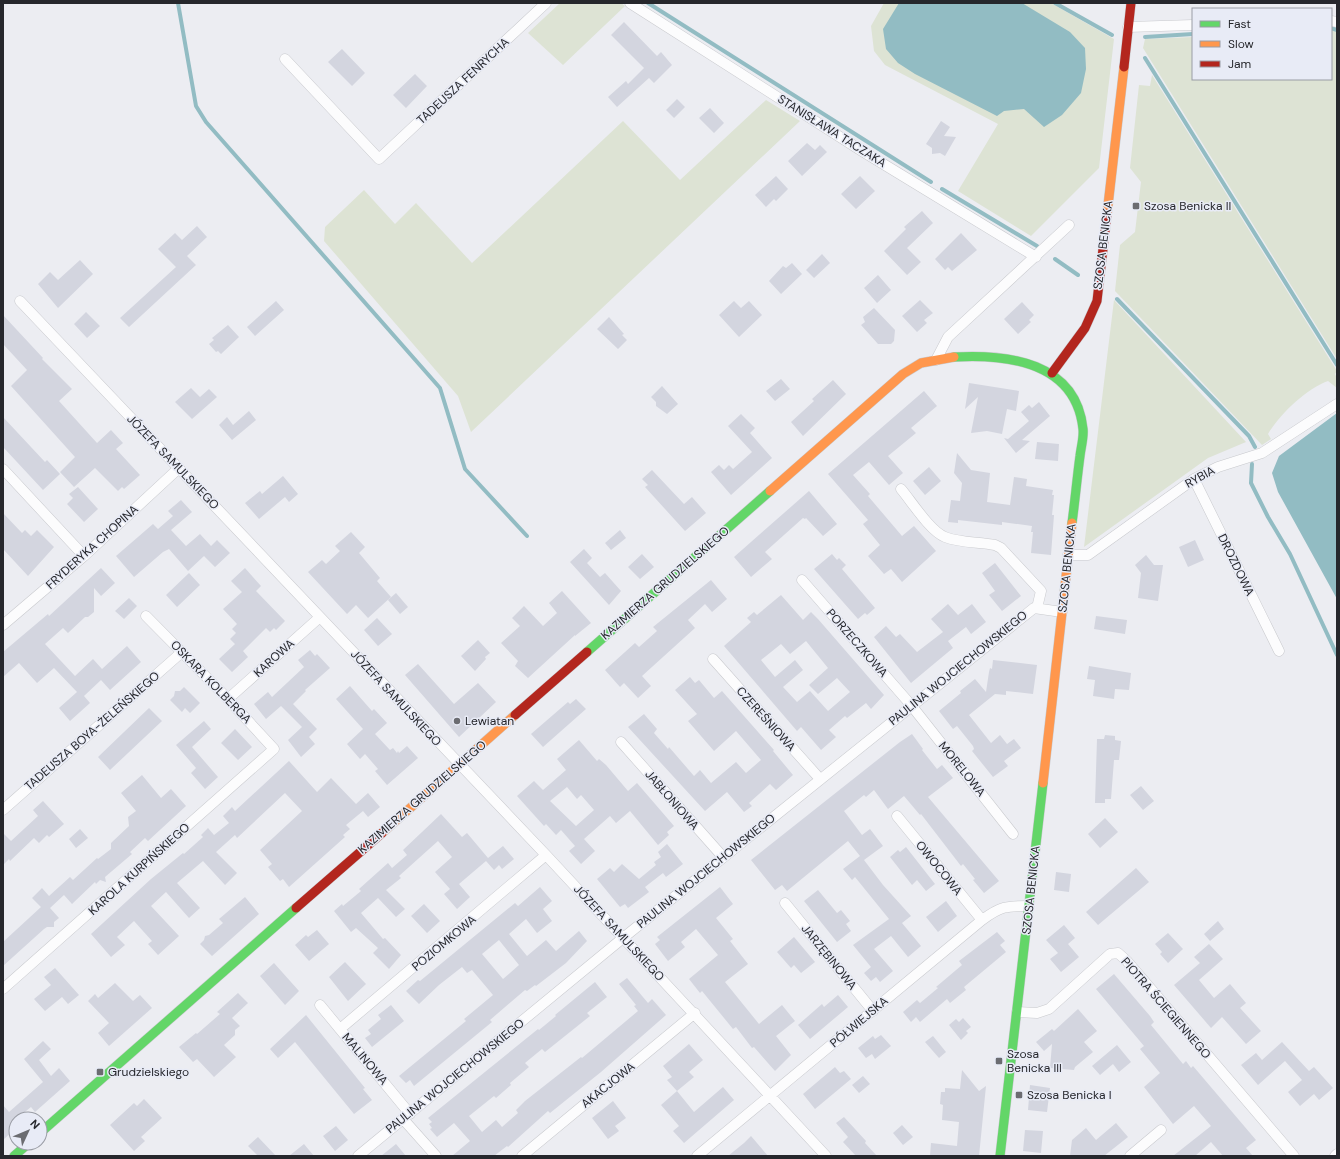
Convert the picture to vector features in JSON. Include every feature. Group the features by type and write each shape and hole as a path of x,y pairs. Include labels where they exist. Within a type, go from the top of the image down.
{"street":[{"name":"TADEUSZA FENRYCHA","path":"285,59 379,159 546,3"},
{"name":"STANISŁAWA TACZAKA","path":"630,3 862,151 1036,257"},
{"name":"SZOSA BENICKA","path":"1000,1156 1083,429 1072,395 1062,382 1052,373 1085,328 1097,301 1131,3"},
{"path":"1128,30 1192,24"},
{"path":"936,360 948,337 1069,225"},
{"name":"JÓZEFA SAMULSKIEGO","path":"20,301 695,1013 826,1156"},
{"name":"KAZIMIERZA GRUDZIELSKIEGO","path":"48,1126 903,374 919,363 959,357 1022,361 1052,373"},
{"name":"RYBIA","path":"1068,555 1088,555 1194,479 1218,467 1262,453 1337,404"},
{"name":"FRYDERYKA CHOPINA","path":"3,625 84,556 179,468"},
{"path":"3,469 84,556"},
{"name":"DROZDOWA","path":"1194,479 1279,651"},
{"path":"901,488 936,531 943,537 952,540 995,545 1001,548 1041,591 1037,608"},
{"name":"PORZECZKOWA","path":"802,580 911,705"},
{"name":"PAULINA WOJCIECHOWSKIEGO","path":"358,1156 623,938 911,705 1034,608 1062,612"},
{"name":"OSKARA KOLBERGA","path":"146,616 228,699 274,749"},
{"name":"KAROWA","path":"228,699 320,617"},
{"name":"TADEUSZA BOYA-ŻELEŃSKIEGO","path":"3,810 182,652"},
{"name":"CZEREŚNIOWA","path":"712,659 820,779"},
{"name":"MORELOWA","path":"911,705 1013,834"},
{"name":"JABŁONIOWA","path":"621,742 723,857"},
{"name":"KAROLA KURPIŃSKIEGO","path":"3,989 274,749"},
{"name":"OWOCOWA","path":"897,816 982,920"},
{"name":"POZIOMKOWA","path":"340,1029 546,855"},
{"name":"JARZĘBINOWA","path":"785,903 873,1011"},
{"name":"PÓŁWIEJSKA","path":"697,1156 982,920 997,909 1009,906 1029,906"},
{"name":"PIOTRA ŚCIEGIENNEGO","path":"1017,1012 1037,1013 1049,1008 1110,954 1118,953 1127,961 1294,1156"},
{"name":"MALINOWA","path":"320,1005 407,1116 436,1156"},
{"name":"AKACJOWA","path":"522,1156 695,1013"},
{"path":"1130,1156 1162,1130"}],"green space":[{"path":"560,3 621,3 625,6 563,65 528,33"},
{"path":"884,3 1051,3 1114,39 1099,168 1031,236 958,191 998,124 885,65 874,51 871,26"},
{"path":"1332,29 1337,31 1337,359 1143,48 1145,39 1192,37 1192,80 1332,80"},
{"path":"1152,75 1337,371 1335,374 1337,378 1337,388 1328,381 1303,396 1279,418 1268,434 1271,439 1262,445 1115,291 1120,245 1135,232 1141,182 1130,168 1139,85 1150,86"},
{"path":"766,100 800,121 471,432 458,396 324,241 325,227 364,190 395,224 416,203 472,263 623,121 680,180"},
{"path":"1114,300 1246,442 1208,458 1084,547"}],"water":[{"path":"899,3 1022,3 1070,32 1085,48 1086,69 1081,93 1062,115 1044,127 1024,109 1004,111 997,116 915,74 898,63 886,49 883,29"},
{"path":"1337,413 1337,599 1278,492 1272,473 1279,456"}],"building":[{"path":"624,22 657,56 661,52 672,65 654,83 649,78 617,107 608,97 626,81 628,84 644,68 611,35"},
{"path":"342,49 365,73 352,86 328,62"},
{"path":"415,74 427,86 406,108 393,95"},
{"path":"677,99 685,107 674,118 666,110"},
{"path":"710,108 724,123 714,133 699,118"},
{"path":"941,121 950,127 944,136 956,137 945,156 940,153 932,154 932,148 926,144"},
{"path":"807,143 815,150 820,145 827,152 802,176 788,161"},
{"path":"776,176 788,189 776,201 774,199 766,207 755,195"},
{"path":"860,176 875,191 856,209 841,194"},
{"path":"922,211 933,223 907,248 921,262 907,275 884,251 906,229 904,227"},
{"path":"197,226 207,237 187,256 196,265 129,327 120,318 176,267 158,249 175,233 182,240"},
{"path":"961,233 977,250 952,271 948,267 945,270 935,259"},
{"path":"822,254 830,263 814,278 806,270"},
{"path":"80,260 93,274 58,308 38,284 50,272 58,280"},
{"path":"792,263 802,274 781,294 769,281 783,266 786,268"},
{"path":"878,275 891,290 877,303 864,288"},
{"path":"920,300 933,313 924,320 927,323 917,332 902,316"},
{"path":"276,301 284,310 255,336 247,327"},
{"path":"734,301 741,308 749,301 762,315 739,337 719,315"},
{"path":"1022,302 1034,315 1029,320 1031,322 1018,334 1004,319"},
{"path":"874,308 895,330 894,341 891,344 878,344 861,325 865,322 863,317"},
{"path":"86,312 100,326 87,338 74,324"},
{"path":"3,315 43,358 42,359 72,389 59,401 97,443 111,430 123,443 116,449 140,475 124,489 122,487 118,491 95,468 74,487 60,472 75,457 11,386 27,370 3,344"},
{"path":"609,317 624,334 622,335 627,340 618,349 597,329"},
{"path":"228,325 239,337 221,354 218,351 216,352 209,344 214,340 212,338"},
{"path":"781,379 790,389 775,401 766,391"},
{"path":"833,380 846,394 803,436 791,422 814,401 812,399"},
{"path":"969,383 1019,391 1016,411 1007,409 1002,434 987,431 971,433 978,397 965,409"},
{"path":"662,386 678,404 667,414 656,406 656,402 651,397"},
{"path":"191,388 200,397 209,389 217,397 192,419 175,402"},
{"path":"924,391 937,406 911,428 916,433 888,456 903,473 889,485 869,462 853,475 870,494 868,496 902,536 914,526 936,551 902,582 891,569 884,574 868,556 880,545 863,524 868,520 828,474"},
{"path":"1039,402 1050,416 1022,440 1030,441 1016,453 1004,438 1008,439 1029,421 1021,412 1029,405 1032,408"},
{"path":"249,411 256,420 232,440 219,425 227,417 233,425"},
{"path":"741,414 755,428 750,433 772,458 731,495 711,472 719,465 724,470 729,465 733,469 752,452 728,426"},
{"path":"3,417 45,462 47,460 60,474 43,490 3,447"},
{"path":"1037,442 1059,444 1058,461 1035,459"},
{"path":"957,453 971,470 990,473 987,502 1010,505 1014,477 1027,479 1026,486 1053,490 1052,515 1054,515 1051,555 1031,553 1033,532 1031,532 1032,526 1002,522 1002,525 958,520 958,523 948,522 951,500 960,501 962,483 954,473"},
{"path":"929,467 941,481 925,495 913,481"},
{"path":"652,470 684,504 692,497 706,513 685,531 645,487 648,485 642,479"},
{"path":"283,476 298,494 289,502 285,497 259,519 245,503 260,491 262,494"},
{"path":"78,487 98,509 84,522 67,504 73,498 69,494"},
{"path":"809,491 837,524 823,536 806,518 803,518 765,552 772,559 751,577 734,557"},
{"path":"181,500 192,512 171,530 186,546 200,534 211,546 217,540 230,553 215,567 204,556 188,571 169,549 163,552 134,577 116,556 153,524 158,529 173,516 168,511"},
{"path":"3,513 22,533 25,530 31,536 37,530 54,547 28,576 3,549"},
{"path":"620,530 626,538 611,550 605,543"},
{"path":"351,532 365,547 359,553 380,578 377,581 391,597 368,618 356,605 347,614 308,572 322,560 326,564 340,551 335,546"},
{"path":"1195,540 1204,560 1188,567 1179,547"},
{"path":"584,549 592,558 587,563 600,577 605,573 621,591 609,605 570,562"},
{"path":"642,554 654,567 640,579 628,567"},
{"path":"832,554 837,560 839,558 846,565 842,569 875,608 867,615 865,613 858,619 814,569"},
{"path":"1146,555 1154,565 1163,565 1158,601 1138,598 1141,573 1135,565"},
{"path":"995,563 1021,596 1002,611 989,595 995,591 982,573"},
{"path":"101,568 115,583 101,596 94,588 94,612 88,617 85,617 68,633 63,628 45,644 75,676 93,659 102,669 127,646 141,662 110,690 101,680 84,696 90,703 70,721 59,708 77,692 54,668 37,683 19,663 3,677 3,652 48,614 49,616"},
{"path":"245,568 261,586 256,591 285,621 276,630 274,628 270,632 266,628 243,651 248,657 232,672 219,659 235,644 230,639 236,633 232,629 237,624 223,609 242,592 231,581"},
{"path":"189,573 200,585 177,607 166,595"},
{"path":"711,580 727,599 712,612 705,604 688,620 695,628 642,676 651,686 638,698 624,683 620,687 605,670 635,643 639,647 657,631 653,627"},
{"path":"562,591 591,623 575,635 528,678 515,666 518,661 501,643 520,626 512,618 524,606 543,626 557,613 549,603"},
{"path":"396,593 408,607 400,614 388,600"},
{"path":"781,595 803,620 811,612 884,695 871,709 866,703 847,718 845,716 829,730 836,737 821,750 801,727 797,731 724,646 751,622 747,618 754,612 757,615","holes":["806,641 828,668 809,685 818,694 837,678 850,692 828,711 810,691 797,702 783,687 803,670 795,660 775,677 761,660 781,644 790,654"]},
{"path":"129,598 137,606 124,619 115,611"},
{"path":"948,604 958,615 972,604 986,622 971,634 966,627 948,641 953,648 911,683 874,637 886,626 896,637 900,634 917,652 943,632 931,619"},
{"path":"1096,616 1127,620 1125,634 1094,629"},
{"path":"377,618 392,634 378,646 364,630"},
{"path":"478,640 490,653 485,657 486,659 475,671 461,656"},
{"path":"310,650 315,656 317,654 330,668 305,690 306,691 293,704 317,729 309,737 315,744 301,757 288,740 302,727 281,706 266,719 254,704 268,692 272,697 304,667 298,660"},
{"path":"993,660 1037,665 1033,694 1006,691 1006,695 995,694 969,715 991,743 1000,735 1007,744 1014,739 1021,748 1004,761 1008,766 993,777 972,751 974,749 973,746 957,726 953,729 939,711 975,679 986,692 989,672 990,668 992,669"},
{"path":"418,664 454,704 478,683 496,702 459,737 405,675"},
{"path":"1089,666 1131,673 1129,690 1115,689 1114,699 1093,696 1095,680 1087,679"},
{"path":"690,677 695,683 699,680 714,698 722,691 774,750 773,751 793,775 776,790 770,784 749,803 752,806 744,812 727,792 705,811 628,727 644,714 657,729 654,733 668,749 669,747 694,776 700,770 711,783 736,762 746,773 761,760 736,731 714,751 688,721 697,714 675,690"},
{"path":"350,686 372,711 374,709 387,723 375,734 390,750 393,748 397,753 398,751 399,753 407,746 418,758 387,785 375,771 378,769 365,754 360,759 347,744 363,729 336,699"},
{"path":"184,687 200,703 190,713 185,708 182,712 170,700 174,696 175,691 180,691"},
{"path":"576,699 586,709 543,747 531,734 568,702 570,704"},
{"path":"149,708 162,721 110,770 98,757"},
{"path":"204,721 211,729 192,747 218,777 205,789 191,773 196,768 176,745"},
{"path":"235,729 252,747 238,760 221,743"},
{"path":"912,734 937,769 942,765 953,778 928,797 999,881 984,893 973,880 975,879 963,864 961,866 921,814 920,815 904,796 888,809 874,790 866,797 864,795 844,811 862,835 870,829 883,846 864,860 883,885 911,916 902,923 921,946 908,957 891,936 874,949 893,971 880,982 876,977 871,981 864,973 871,967 853,945 889,919 855,877 852,880 843,869 860,856 848,841 787,891 782,885 775,890 751,860"},
{"path":"1105,735 1115,736 1115,740 1121,741 1119,760 1114,760 1111,799 1105,799 1105,803 1095,803 1097,739 1104,739"},
{"path":"579,740 597,761 599,759 606,765 628,791 637,783 674,826 667,832 669,835 658,845 630,811 616,823 610,816 584,839 595,851 581,864 569,851 575,846 561,830 556,835 546,824 544,826 517,796 534,781 543,790 566,770 557,759","holes":["567,787 577,799 581,795 594,810 576,826 550,801"]},
{"path":"289,761 317,792 331,778 356,804 368,793 380,807 368,817 363,811 346,825 350,829 343,835 345,837 289,887 283,879 280,881 268,867 272,864 260,850 302,811 285,793 237,838 235,835 216,852 237,873 225,885 203,861 177,883 200,908 189,918 166,892 151,906 179,936 158,955 148,944 152,941 134,921 117,937 125,945 111,957 91,934 151,879 183,853 184,854 203,837 201,835 208,828 214,835 229,823 223,816 232,807 235,811"},
{"path":"142,775 161,798 171,789 186,806 148,841 145,838 130,852 132,854 105,877 106,882 100,880 96,884 95,882 72,904 64,895 50,908 59,918 54,922 54,927 47,927 44,929 3,966 3,942 41,907 32,898 42,888 49,896 70,877 73,880 97,858 98,859 111,849 111,843 129,826 128,817 136,811 121,793"},
{"path":"1141,786 1154,801 1143,810 1130,795"},
{"path":"43,801 64,824 49,837 47,835 39,843 34,838 10,861 9,859 3,865 3,833 11,841 38,816 33,810"},
{"path":"441,814 462,837 467,833 488,858 503,846 514,859 502,869 499,865 494,870 486,861 459,884 470,897 457,909 444,894 450,889 435,872 452,857 438,841 399,876 401,878 386,890 405,909 396,917 378,898 361,913 383,939 385,938 401,955 389,969 373,953 378,948 356,928 351,932 334,911 342,904 343,906 361,891 359,889 388,863 392,868 407,855 403,850"},
{"path":"1105,818 1118,832 1100,848 1088,834"},
{"path":"80,829 88,838 76,848 69,839"},
{"path":"667,844 683,864 666,877 663,873 645,887 649,892 628,908 625,904 620,907 597,879 610,868 614,872 622,864 639,879 656,865 654,862 661,857 658,852"},
{"path":"906,847 935,884 926,891 917,880 912,885 890,857 898,850 900,852"},
{"path":"1136,868 1149,882 1098,925 1086,912"},
{"path":"1056,872 1071,874 1069,892 1054,890"},
{"path":"540,887 552,901 543,909 552,921 537,933 526,919 509,934 527,956 546,940 556,951 579,931 587,941 566,963 536,986 535,985 527,991 525,990 490,1020 492,1022 414,1086 410,1080 406,1083 399,1076 466,1021 464,1019 493,995 472,970 467,973 462,967 439,985 419,1004 406,991 515,903 518,906","holes":["499,940 519,965 503,979 482,954"]},
{"path":"720,887 733,904 716,918 733,939 730,941 748,964 725,982 759,1024 782,1005 795,1021 776,1036 791,1055 775,1071 754,1047 752,1048 736,1027 733,1029 702,991 700,993 689,979 718,955 696,929 681,942 685,947 668,961 655,944 660,940 657,937"},
{"path":"818,890 837,913 841,910 850,921 846,924 851,931 837,942 804,901"},
{"path":"245,897 259,914 212,956 200,944 204,940 205,936 209,935 223,923 219,919"},
{"path":"946,901 957,916 938,932 926,917"},
{"path":"424,904 440,921 427,933 411,916"},
{"path":"1218,921 1224,929 1210,941 1204,934"},
{"path":"1064,925 1075,938 1068,944 1079,957 1061,972 1050,959 1058,953 1046,940"},
{"path":"317,930 329,944 309,961 295,945 306,935 308,937"},
{"path":"997,932 1005,941 1000,945 1006,952 964,987 966,990 950,1003 947,999 920,1022 916,1017 911,1022 903,1012 917,1000 920,1003 938,988 936,987 962,965 959,961"},
{"path":"1168,933 1183,949 1168,963 1160,954 1162,952 1155,944"},
{"path":"794,937 815,962 801,973 794,965 791,968 777,952"},
{"path":"1209,944 1223,959 1199,980 1214,998 1230,984 1246,1003 1240,1008 1261,1031 1246,1044 1222,1017 1211,1028 1174,985 1200,963 1194,957"},
{"path":"345,962 366,984 348,1001 329,977"},
{"path":"274,963 299,991 285,1005 260,976"},
{"path":"55,968 79,995 68,1004 62,997 45,1011 34,999 51,985 44,977"},
{"path":"1114,974 1150,1016 1154,1022 1151,1025 1183,1064 1186,1061 1191,1068 1193,1066 1256,1140 1246,1148 1253,1156 1223,1156 1211,1142 1195,1156 1173,1156 1211,1126 1194,1106 1173,1124 1144,1087 1160,1073 1140,1049 1144,1046 1096,989"},
{"path":"627,978 648,1003 652,999 666,1015 601,1072 550,1113 548,1111 508,1147 507,1146 494,1156 452,1156 470,1141 454,1123 437,1137 430,1129 432,1128 429,1124 432,1122 428,1118 538,1029 539,1030 595,982 607,997 587,1013 590,1016 545,1052 542,1049 525,1063 529,1067 510,1083 511,1085 496,1098 494,1096 469,1116 482,1132 496,1120 502,1127 518,1113 516,1110 525,1101 581,1057 582,1058 638,1011 634,1006 636,1005 619,984"},
{"path":"115,983 133,1001 140,995 152,1008 109,1046 98,1033 109,1023 88,1001 95,994 98,998"},
{"path":"238,993 248,1003 232,1018 240,1026 235,1030 235,1035 224,1045 236,1057 214,1077 197,1059 193,1062 179,1047 220,1014 217,1012"},
{"path":"838,995 848,1007 810,1039 798,1025 822,1004 824,1007"},
{"path":"391,1005 404,1021 372,1047 365,1038 371,1034 368,1030 381,1019 378,1015"},
{"path":"1078,1009 1097,1031 1084,1042 1093,1052 1075,1067 1074,1070 1050,1068 1052,1044 1044,1051 1036,1042 1052,1029 1054,1031"},
{"path":"306,1015 365,1088 363,1089 372,1100 354,1114 295,1042 278,1058 270,1049"},
{"path":"963,1018 971,1027 966,1031 968,1033 961,1040 949,1025 956,1019 959,1022"},
{"path":"881,1035 891,1046 875,1059 872,1054 866,1058 858,1048 873,1036 875,1039"},
{"path":"933,1036 946,1052 939,1058 925,1042"},
{"path":"43,1041 51,1049 39,1060 51,1076 59,1068 70,1081 36,1111 31,1107 26,1111 10,1111 43,1082 24,1059"},
{"path":"1282,1042 1309,1071 1314,1067 1333,1088 1319,1100 1314,1094 1300,1106 1288,1092 1302,1080 1285,1061 1258,1085 1241,1065 1256,1053 1262,1060"},
{"path":"689,1044 703,1060 689,1072 694,1077 677,1091 667,1080 672,1077 663,1066"},
{"path":"1117,1045 1131,1062 1119,1072 1113,1064 1100,1075 1092,1066"},
{"path":"835,1067 840,1073 844,1071 851,1079 815,1109 803,1094"},
{"path":"962,1070 979,1091 986,1086 979,1156 930,1156 931,1143 957,1146 959,1122 942,1120 943,1105 940,1104 941,1092 945,1092 945,1088 960,1089"},
{"path":"863,1076 870,1084 859,1093 852,1085"},
{"path":"1030,1085 1050,1088 1047,1112 1028,1110"},
{"path":"723,1087 734,1100 684,1143 673,1131 679,1126 661,1105 677,1091 694,1112"},
{"path":"144,1099 162,1118 141,1137 145,1141 134,1151 110,1125 134,1103 137,1106"},
{"path":"613,1101 626,1118 615,1126 619,1131 608,1139 592,1118"},
{"path":"3,1105 8,1111 8,1135 3,1140"},
{"path":"844,1117 866,1141 865,1143 877,1156 856,1156 843,1142 848,1137 836,1123"},
{"path":"1116,1123 1128,1137 1104,1156 1070,1156 1072,1140 1086,1128 1096,1140"},
{"path":"902,1125 913,1137 903,1145 893,1133"},
{"path":"336,1126 348,1140 335,1151 323,1136"},
{"path":"1025,1130 1043,1131 1041,1153 1023,1151"},
{"path":"751,1136 768,1156 728,1156 744,1143"},
{"path":"258,1137 276,1156 258,1156 248,1146"},
{"path":"304,1144 314,1156 289,1156"},
{"path":"396,1144 406,1156 381,1156"}],"waterway":[{"path":"178,3 196,106 206,122 440,388 465,469 527,536"},
{"path":"648,3 931,182"},
{"path":"1055,3 1112,35"},
{"path":"1332,28 1337,30"},
{"path":"1145,37 1192,34"},
{"path":"1145,58 1337,365"},
{"path":"942,189 1037,246"},
{"path":"1055,259 1078,275"},
{"path":"1117,299 1249,436 1255,447"},
{"path":"1252,464 1251,483 1268,517 1290,554 1337,655"}],"traffic: fast":[{"path":"954,357 975,356 1017,361 1036,367 1053,376 1067,389 1078,407 1083,429 1072,523"},
{"path":"587,652 770,491"},
{"path":"1000,1156 1043,783"},
{"path":"48,1126 296,908"},
{"path":"14,1156 20,1151"}],"traffic: slow":[{"path":"1107,214 1124,67"},
{"path":"770,491 903,374 921,363 954,357"},
{"path":"1043,783 1072,523"},
{"path":"382,833 515,715"}],"traffic: jam":[{"path":"1124,67 1131,3"},
{"path":"1052,373 1085,328 1097,301 1107,214"},
{"path":"515,715 587,652"},
{"path":"296,908 382,833"}],"place":[{"name":"Szosa Benicka II","path":"1136,206"},
{"name":"Lewiatan","path":"457,721"},
{"name":"Szosa Benicka III","path":"999,1061"},
{"name":"Grudzielskiego","path":"100,1072"},
{"name":"Szosa Benicka I","path":"1019,1095"}]}
